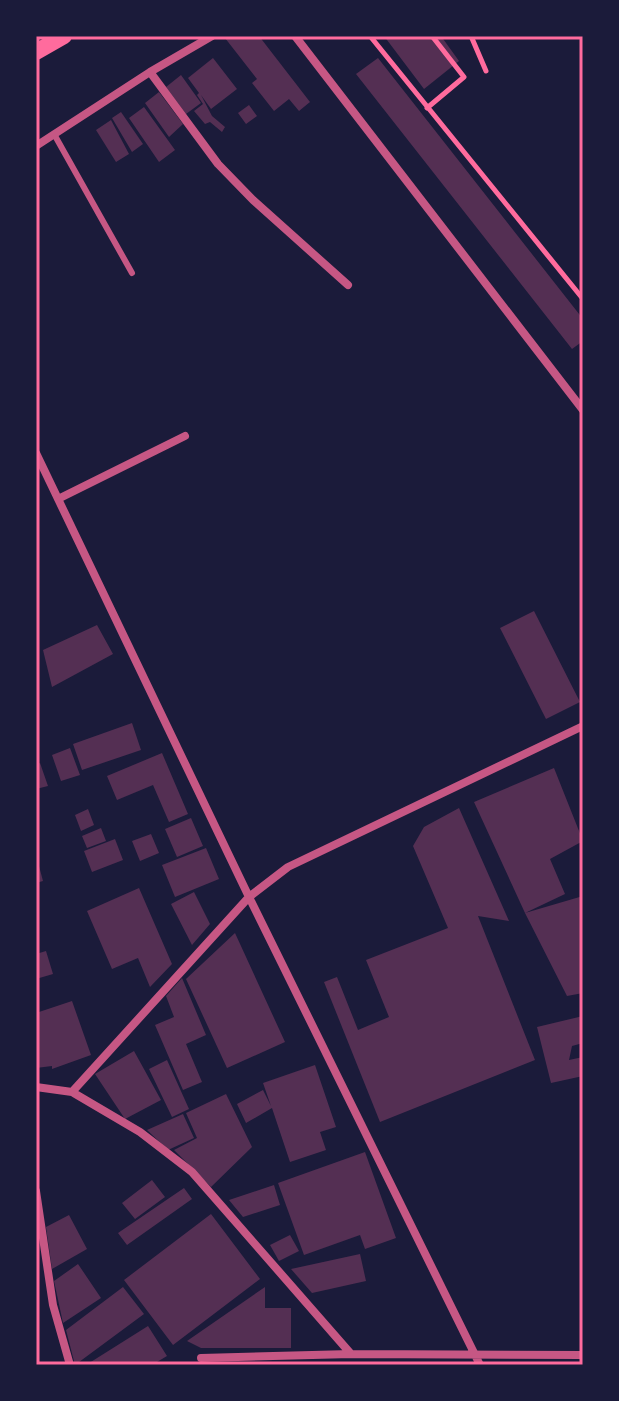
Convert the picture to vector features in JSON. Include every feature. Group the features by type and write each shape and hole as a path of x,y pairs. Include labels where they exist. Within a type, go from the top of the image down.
{"main road":[{"path":"36,52 64,36"}],"street":[{"path":"36,146 212,36"},
{"path":"295,36 583,410"},
{"path":"150,72 218,164 253,200 348,285"},
{"path":"58,499 185,436"},
{"path":"36,453 249,897 480,1365"},
{"path":"72,1092 249,897 288,867 583,726"},
{"path":"36,1087 72,1092 140,1132 192,1172 351,1354"},
{"path":"36,1191 53,1305 70,1365"},
{"path":"201,1358 351,1354 583,1355"}],"lane":[{"path":"54,134 132,273"}],"path":[{"path":"370,36 583,299"},
{"path":"427,108 464,77 432,36"},
{"path":"471,36 486,71"}],"building":[{"path":"259,36 310,102 299,111 289,99 274,111 252,83 257,79 225,38"},
{"path":"384,36 441,36 459,61 424,89"},
{"path":"213,58 237,89 211,109 201,95 212,116 225,127 222,132 210,122 205,124 194,111 203,104 188,78"},
{"path":"378,58 583,319 583,341 572,349 356,74"},
{"path":"181,75 201,103 186,114 166,87"},
{"path":"159,92 183,124 169,137 145,103"},
{"path":"249,105 257,116 246,124 238,113"},
{"path":"144,107 175,150 159,162 129,118"},
{"path":"121,112 143,144 132,152 112,118"},
{"path":"111,120 129,154 116,162 96,130"},
{"path":"534,611 580,702 546,719 500,628"},
{"path":"97,625 113,654 52,687 43,650"},
{"path":"132,723 141,750 82,770 73,744"},
{"path":"70,748 80,775 61,781 52,755"},
{"path":"162,753 188,814 169,822 153,785 117,800 107,776"},
{"path":"40,763 48,786 36,789 36,765"},
{"path":"554,768 583,841 550,859 565,894 525,913 474,802"},
{"path":"459,808 509,921 478,916 535,1060 380,1122 324,982 337,977 358,1030 389,1017 366,960 448,928 413,846 424,827"},
{"path":"88,809 94,825 81,831 75,815"},
{"path":"191,818 203,846 177,857 165,829"},
{"path":"101,828 106,841 87,848 82,836"},
{"path":"151,834 159,853 140,861 132,841"},
{"path":"115,839 123,860 92,872 84,851"},
{"path":"206,848 219,879 175,897 162,865"},
{"path":"36,855 43,881 36,883"},
{"path":"139,888 172,964 150,987 138,958 112,969 87,911"},
{"path":"194,892 210,924 192,945 171,904"},
{"path":"583,896 583,993 567,996 525,913"},
{"path":"235,933 285,1042 227,1068 186,979"},
{"path":"46,951 53,974 36,979 36,954"},
{"path":"182,978 206,1035 186,1044 202,1082 183,1090 155,1025 174,1017 166,996"},
{"path":"72,1001 91,1055 52,1069 52,1066 36,1068 36,1013"},
{"path":"583,1016 583,1043 572,1046 569,1060 583,1057 583,1076 551,1083 537,1027"},
{"path":"134,1051 161,1100 125,1119 95,1074"},
{"path":"167,1060 189,1109 172,1117 149,1069"},
{"path":"315,1065 336,1127 320,1132 326,1150 290,1162 272,1108 246,1123 237,1104 263,1090 271,1106 263,1083"},
{"path":"226,1094 252,1147 211,1187 174,1150 197,1138 186,1113"},
{"path":"183,1114 194,1138 168,1150 147,1130"},
{"path":"365,1152 396,1238 365,1249 360,1235 304,1255 278,1183"},
{"path":"152,1180 165,1197 135,1219 122,1203"},
{"path":"274,1185 280,1205 243,1217 229,1200"},
{"path":"184,1188 192,1199 127,1245 118,1233"},
{"path":"211,1214 260,1279 173,1345 124,1280"},
{"path":"69,1215 87,1249 52,1269 46,1227"},
{"path":"290,1235 299,1251 279,1261 270,1245"},
{"path":"360,1254 366,1281 312,1293 291,1269"},
{"path":"78,1264 101,1298 63,1323 54,1281"},
{"path":"123,1287 144,1314 75,1365 66,1330"},
{"path":"265,1287 265,1308 291,1308 291,1348 201,1348 187,1341"},
{"path":"148,1326 167,1356 152,1365 86,1365"}]}
